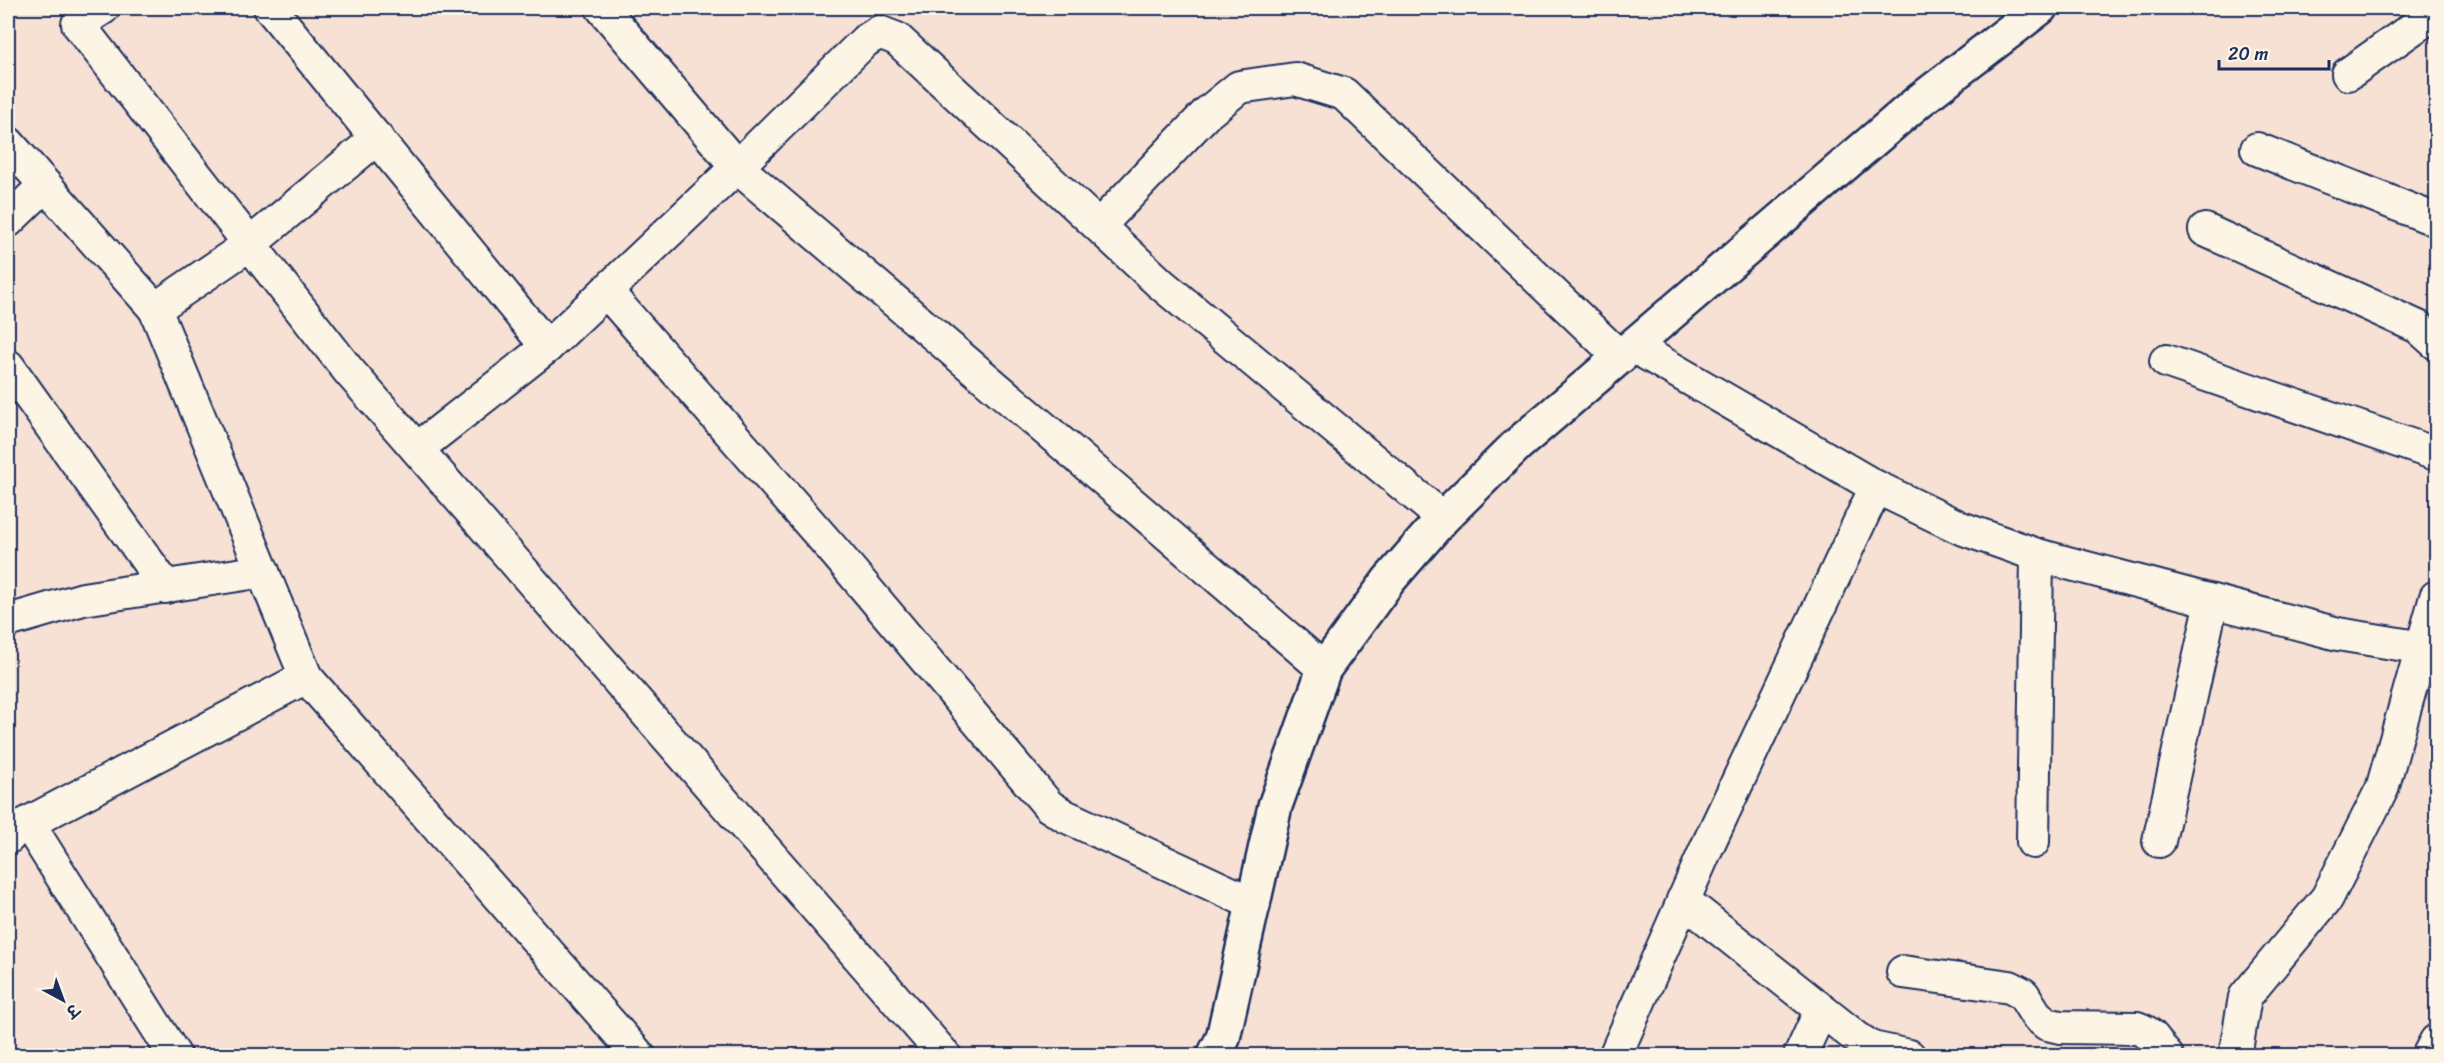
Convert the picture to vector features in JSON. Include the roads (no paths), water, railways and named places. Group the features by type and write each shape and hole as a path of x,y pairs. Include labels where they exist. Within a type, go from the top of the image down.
{"street":[{"path":"103,8 78,24 348,370 945,1056"},
{"path":"270,8 547,347"},
{"path":"602,8 736,167 1324,669"},
{"path":"1214,1056 1223,1038 1275,806 1324,669 1389,580 1443,518 1517,444 1919,101 2036,9"},
{"path":"2348,74 2436,12"},
{"path":"417,449 547,347 865,41 879,32 897,39 1161,284 1443,518"},
{"path":"1099,226 1206,114 1239,87 1295,79 1344,94 1626,351 1876,487 1961,528 2037,555 2338,634 2430,650"},
{"path":"155,309 250,244 377,138"},
{"path":"8,143 155,309 306,677 639,1056"},
{"path":"2257,149 2436,220"},
{"path":"8,220 45,185"},
{"path":"2205,230 2418,327 2436,343"},
{"path":"606,291 836,553 1049,806 1065,816 1254,904"},
{"path":"2166,362 2436,454"},
{"path":"8,366 166,586"},
{"path":"1615,1056 1683,900 1876,487"},
{"path":"2033,842 2037,555"},
{"path":"8,621 82,599 263,572"},
{"path":"2235,1056 2245,997 2327,898 2382,789 2430,650 2436,597"},
{"path":"2159,841 2212,601"},
{"path":"175,1056 13,833 306,677"},
{"path":"1683,900 1872,1048 1910,1056"},
{"path":"1903,972 2010,987 2023,994 2036,1015 2047,1024 2060,1027 2137,1028 2148,1032 2158,1040 2167,1056"},
{"path":"1800,1056 1821,1010"},
{"path":"2428,1056 2436,1041"}]}
